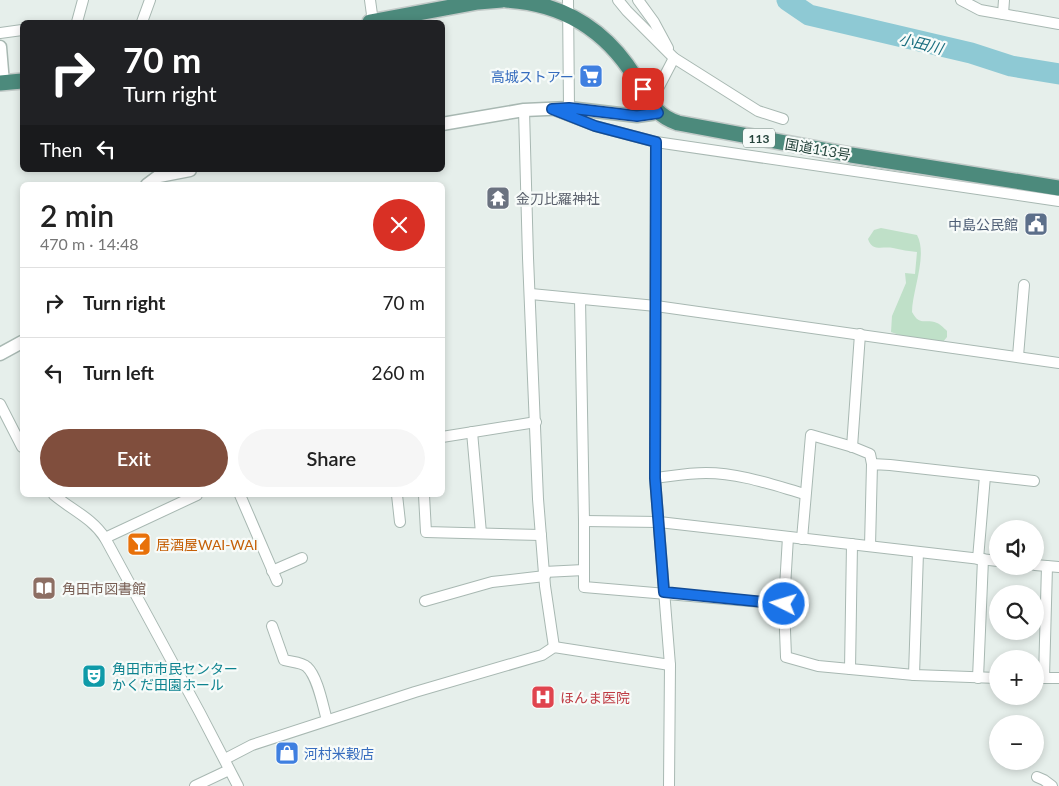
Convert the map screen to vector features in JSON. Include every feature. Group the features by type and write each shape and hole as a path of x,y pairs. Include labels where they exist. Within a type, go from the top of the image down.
{"highway":[{"path":"392,20 412,18 478,2 502,0"},
{"path":"506,0 568,7 611,44 623,58 654,108"},
{"path":"2,83 20,81"},
{"name":"国道113号","path":"654,108 667,120 678,123 851,155 1059,188"}],"street":[{"path":"78,20 83,0"},
{"path":"143,20 150,0"},
{"path":"370,0 372,20"},
{"path":"618,0 626,11 674,58 758,111 783,120"},
{"path":"638,0 654,22 674,58"},
{"path":"961,0 980,10 1059,24"},
{"path":"1003,14 1004,0"},
{"path":"568,7 569,108"},
{"path":"0,33 20,30"},
{"path":"0,47 2,83"},
{"path":"445,123 524,110 569,108 637,116 654,108 674,58"},
{"path":"552,109 595,126 656,142 1059,201"},
{"path":"524,110 538,499 544,574 554,647"},
{"path":"656,142 655,478 670,665 669,786"},
{"path":"149,182 159,176 180,172"},
{"path":"1018,356 1024,285"},
{"path":"531,294 656,306 1059,362"},
{"path":"580,299 584,587 664,592 784,604"},
{"path":"852,447 860,334"},
{"path":"0,354 20,343"},
{"path":"0,404 20,442"},
{"path":"445,436 536,422"},
{"path":"472,432 481,533"},
{"path":"802,538 810,435 870,454 872,464 870,546"},
{"path":"872,464 890,464 1034,481"},
{"path":"655,478 707,473 732,475 805,494"},
{"path":"978,678 985,476"},
{"path":"57,497 88,518 98,527 105,538 238,786"},
{"path":"105,538 193,497"},
{"path":"241,497 276,582"},
{"path":"397,497 400,522"},
{"path":"424,497 426,532 541,535"},
{"path":"584,521 659,522 989,559"},
{"path":"788,537 784,604 786,657 818,666 914,675 989,678"},
{"path":"850,669 852,544"},
{"path":"914,675 918,552"},
{"path":"272,571 302,558"},
{"path":"1044,566 1059,567"},
{"path":"1041,650 1047,566"},
{"path":"425,601 492,582 584,570"},
{"path":"272,626 284,660 308,667 316,684 327,720"},
{"path":"224,759 252,745 327,720 415,692 542,656 554,647 670,665"},
{"path":"1044,678 1059,678"},
{"path":"195,786 229,770"},
{"path":"1037,777 1052,786"}],"green space":[{"path":"881,228 917,235 921,253 912,312 920,321 937,323 947,331 947,337 942,343 908,338 891,332 892,316 906,283 905,273 915,274 917,252 872,246 868,239 874,230"}],"waterway":[{"name":"小田川","path":"787,0 809,15 971,53 1011,66 1059,74"}],"place":[{"name":"高城ストアー","path":"591,76"},
{"name":"金刀比羅神社","path":"498,198"},
{"name":"中島公民館","path":"1036,224"},
{"name":"居酒屋WAI-WAI","path":"139,544"},
{"name":"角田市図書館","path":"44,588"},
{"name":"角田市市民センター かくだ田園ホール","path":"94,676"},
{"name":"ほんま医院","path":"543,697"},
{"name":"河村米穀店","path":"287,753"}],"route":[{"path":"643,89 658,113 637,116 569,108 552,109 595,126 656,142 655,478 664,592 784,604"}]}
